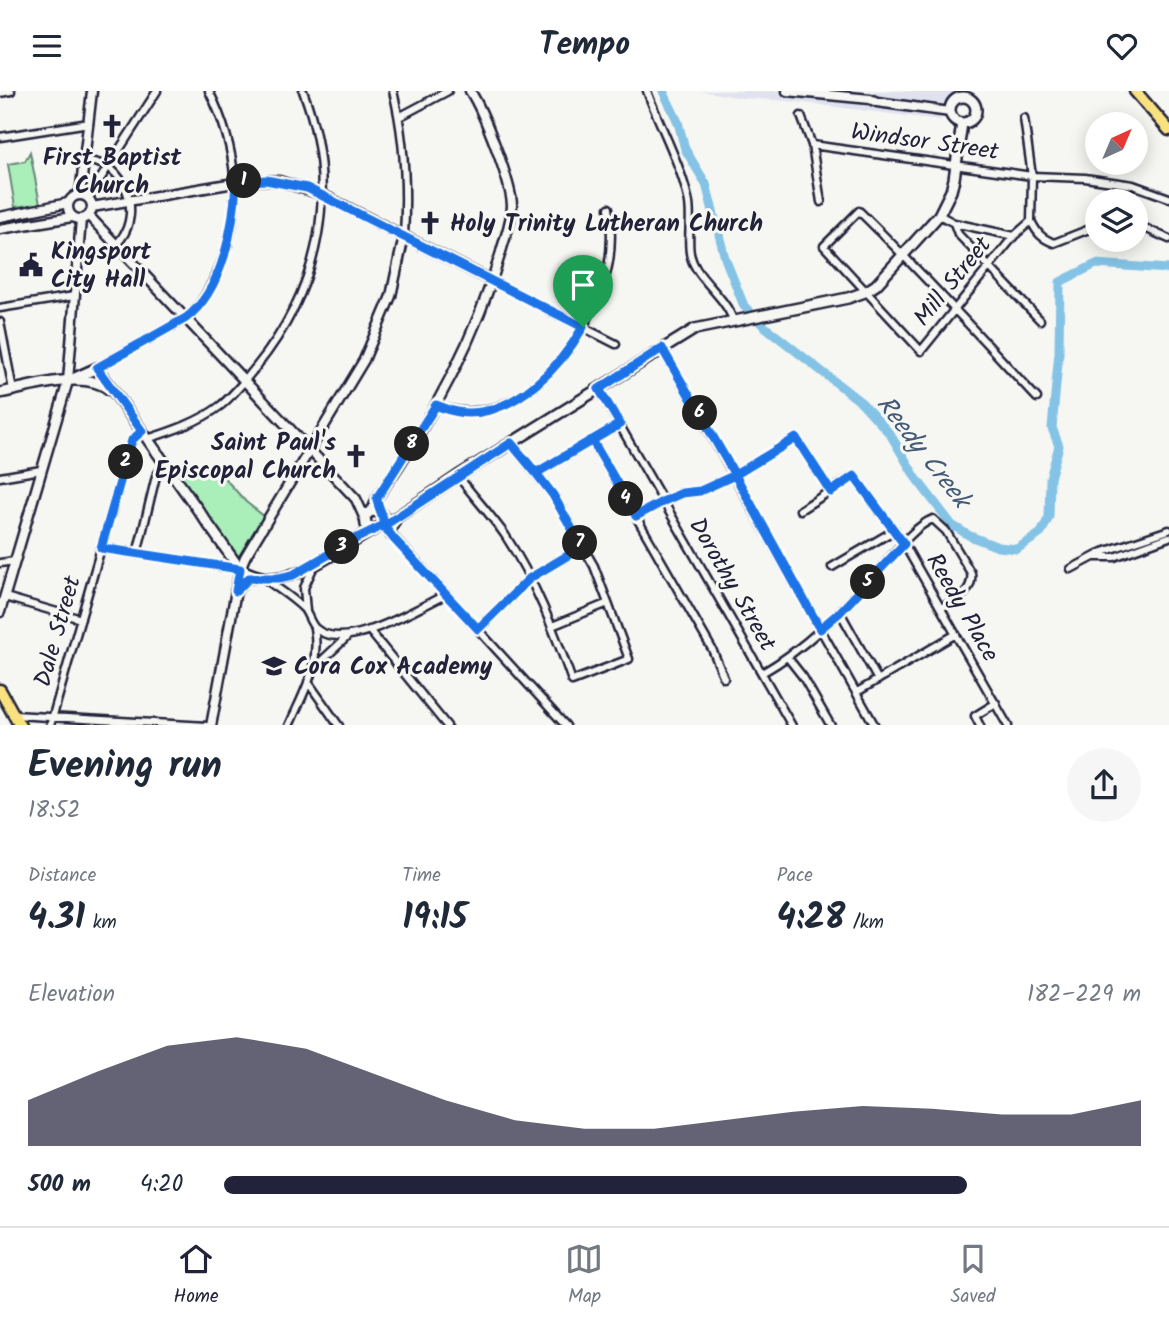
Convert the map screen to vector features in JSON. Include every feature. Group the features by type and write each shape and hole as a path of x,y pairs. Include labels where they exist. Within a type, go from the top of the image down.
{"main road":[{"path":"1135,91 1169,130"},
{"path":"964,94 976,111 970,121 962,123 954,120 951,108 956,99 964,94"},
{"path":"236,591 246,579 286,577 314,564 357,538 375,520 388,523 695,329 865,292 887,275 939,215 951,191 962,123"},
{"path":"68,380 97,368 240,569 260,577"},
{"path":"0,393 68,380 87,380 100,383 120,399"},
{"path":"393,537 390,530 398,515"},
{"path":"0,690 19,725"}],"street":[{"path":"0,93 11,91"},
{"path":"0,611 68,380 74,296 84,215 92,91"},
{"path":"0,217 68,203 73,197 84,196 110,167 157,91"},
{"path":"97,368 186,318 207,292 221,263 231,229 236,182 226,129 209,91"},
{"path":"145,435 181,428 220,406 245,381 277,341 302,291 314,252 321,194 317,140 303,91"},
{"path":"209,725 240,569 373,342 391,296 404,236 406,174 393,91"},
{"path":"399,117 448,91"},
{"path":"356,499 372,502 377,498 436,405 466,347 492,281 508,226 511,201 484,116 470,91"},
{"path":"647,91 669,142 688,198 691,258 737,319"},
{"path":"787,91 821,95 825,92 870,99 878,97 951,108"},
{"path":"801,116 812,145 821,202"},
{"path":"1024,118 1032,176 1031,221 1036,233 1054,243 1085,231"},
{"path":"0,137 89,123"},
{"name":"Windsor Street","path":"812,145 1032,176 1085,178 1133,184 1169,198"},
{"path":"78,257 100,255 116,243 130,226 130,200 123,182 110,167 86,160"},
{"path":"0,229 84,215 130,200 251,180 279,181 321,194 616,344"},
{"path":"68,203 68,211 84,215 116,243 393,537 565,725"},
{"path":"436,405 452,412 469,414 502,405 537,385 556,366 583,327 605,278 611,240 609,208"},
{"path":"865,292 824,246 859,211 904,254 1037,398"},
{"path":"939,215 954,223 1014,236"},
{"name":"Mill Street","path":"865,292 920,351 1014,236 1031,221"},
{"path":"954,223 958,234 1041,320"},
{"path":"1148,229 1169,239"},
{"path":"0,308 74,296"},
{"path":"0,322 13,390"},
{"path":"662,348 875,725"},
{"name":"Dorothy Street","path":"599,389 791,725"},
{"path":"536,473 620,424"},
{"name":"Dale Street","path":"50,725 132,440 145,435"},
{"path":"636,516 682,493 700,491 735,475 796,438 831,492 800,510"},
{"path":"592,440 712,649 724,678"},
{"path":"458,477 504,534 530,578 552,625 572,681 629,659 594,566 553,495 511,443"},
{"path":"137,554 156,476 165,464"},
{"path":"0,477 41,470"},
{"name":"Reedy Place","path":"831,492 854,476 895,530 1007,725"},
{"path":"375,520 377,498"},
{"path":"762,673 788,658 840,612 924,523 930,520 936,520 946,531 971,573 972,581 965,593 941,608"},
{"path":"832,567 895,530"},
{"path":"1071,569 1103,552 1169,530"},
{"path":"1095,557 1114,557 1169,537"},
{"path":"478,629 530,578 582,547"},
{"path":"101,548 240,569"},
{"path":"0,563 15,561"},
{"path":"289,725 315,667 317,646 314,628 306,611 304,588 314,564"},
{"path":"260,577 306,611"},
{"path":"315,667 333,647 347,637 369,631 445,595"},
{"path":"5,597 80,619"},
{"path":"552,625 608,603"},
{"path":"840,612 878,680"},
{"path":"314,628 347,637"},
{"path":"369,631 446,725"},
{"path":"857,692 956,634"},
{"path":"788,658 803,677 830,725"},
{"path":"308,683 338,725"},
{"path":"980,725 975,716 996,703"},
{"path":"14,715 171,725"}],"shaded area":[{"path":"701,91 958,91 949,101 944,101 940,120"}],"green space":[{"path":"30,152 40,204 15,207 8,164 25,161"},
{"path":"211,463 246,502 265,517 241,557 234,557 178,477"}],"waterway":[{"name":"Reedy Creek","path":"663,91 678,122 685,149 706,184 725,258 744,306 764,326 862,403 890,434 916,478 952,525 970,536 998,547 1017,549 1041,533 1049,517 1050,478 1059,446 1052,428 1059,352 1060,282 1096,264 1169,269"}],"place":[{"name":"First Baptist Church","path":"112,126"},
{"name":"Holy Trinity Lutheran Church","path":"430,223"},
{"name":"Kingsport City Hall","path":"31,265"},
{"name":"Saint Paul's Episcopal Church","path":"356,456"},
{"name":"Cora Cox Academy","path":"274,666"}],"route":[{"path":"583,327 307,188 279,181 236,182 234,215 226,247 215,278 198,306 186,318 97,368 142,431 132,440 101,548 240,569 236,591 249,578 286,577 314,564 357,538 380,528 383,524 511,443 536,473 592,440 636,516 682,493 700,491 735,475 820,629 840,612 904,544 854,476 831,492 796,438 735,475 662,348 599,389 620,424 592,440 536,473 553,495 582,547 530,578 478,629 383,525 383,524 384,522 384,518 377,508 377,498 436,405 452,412 469,414 502,405 537,385 556,366 583,327"}]}
